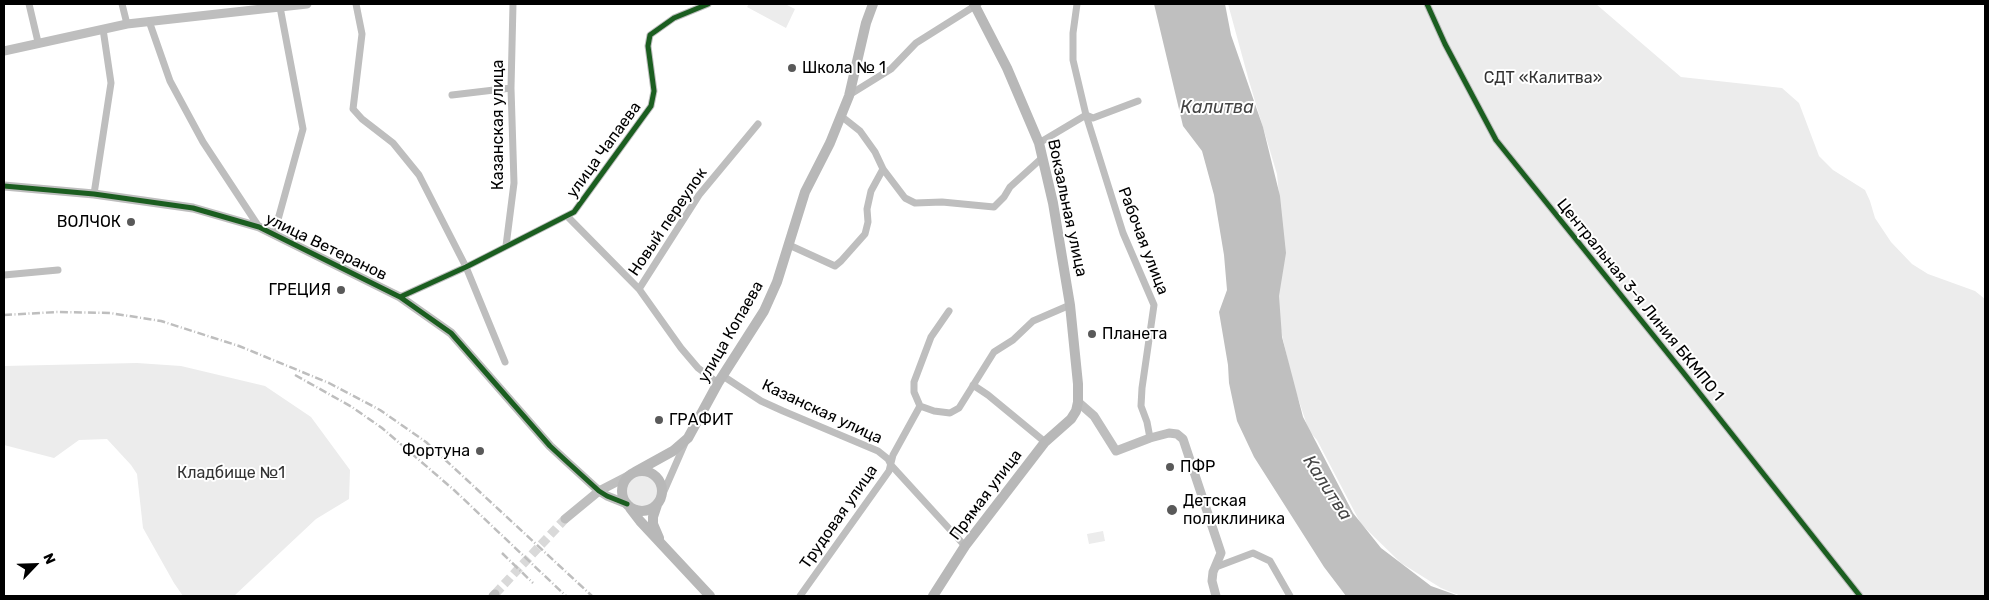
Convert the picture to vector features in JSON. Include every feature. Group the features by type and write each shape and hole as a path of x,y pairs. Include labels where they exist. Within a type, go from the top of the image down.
{"main road":[{"name":"улица Копаева","path":"632,473 673,452 688,438 720,380 764,311 777,282 805,192 830,143 849,96 873,4"},
{"name":"Вокзальная улица","path":"976,4 1007,68 1039,143 1043,158 1053,202 1070,305 1078,384 1078,402 1076,411 1071,419"},
{"name":"Прямая улица","path":"933,596 965,546 1045,442 1071,419"},
{"path":"662,544 653,524 653,516 659,501 661,485 654,474 648,471 632,473 626,478 622,489 622,494 628,506 640,521 710,596"},
{"path":"628,506 644,511 659,501"}],"street":[{"path":"29,4 38,42"},
{"path":"122,4 127,24"},
{"path":"4,51 38,42 127,24 264,7 307,4"},
{"path":"356,4 362,34 354,109 362,120 393,143 414,167 466,267 505,362"},
{"name":"Казанская улица","path":"506,246 514,184 511,88 513,4"},
{"name":"улица Чапаева","path":"400,297 466,267 574,212 651,106 654,91 648,46 650,35 674,18 708,4"},
{"path":"849,96 891,69 916,44 976,4"},
{"name":"Рабочая улица","path":"1078,4 1073,33 1073,60 1086,115 1123,233 1154,305 1141,406 1148,422 1150,438"},
{"name":"Центральная 3-я Линия БКМПО 1","path":"1427,4 1445,44 1496,140 1860,596"},
{"path":"274,234 303,128 280,7"},
{"path":"149,21 174,89 202,142 258,227"},
{"path":"94,194 111,82 103,29"},
{"path":"452,94 511,88"},
{"path":"1039,143 1086,115 1093,118 1138,101"},
{"path":"841,116 860,131 875,152 883,169 906,198 915,203 942,202 994,207 1004,197 1010,187 1043,158"},
{"name":"Новый переулок","path":"639,289 699,195 758,124"},
{"path":"789,244 835,266 865,234 871,191 883,169"},
{"name":"улица Ветеранов","path":"4,186 94,194 193,208 258,227 400,297 451,332 550,446 606,496 628,506"},
{"name":"Казанская улица","path":"567,216 639,289 681,348 698,368 782,411 878,451 888,459 891,465 965,546"},
{"path":"4,275 58,270"},
{"path":"949,310 931,337 914,382 914,392 920,406 934,411 950,412 959,408 994,352 1013,340 1033,321 1070,305"},
{"path":"973,385 1045,442"},
{"path":"1078,402 1094,416 1116,451 1169,433 1177,434 1183,439 1221,553 1213,572 1212,581 1216,596"},
{"name":"Трудовая улица","path":"800,596 889,471 893,455 920,406"},
{"path":"659,501 688,438"},
{"path":"565,519 599,490 632,473"},
{"path":"1216,567 1253,553 1270,561 1290,596"}],"green space":[{"path":"749,4 785,4 795,9 786,28 747,7"},
{"name":"СДТ «Калитва»","path":"1228,4 1596,4 1681,77 1782,88 1799,103 1819,156 1833,170 1865,190 1875,218 1891,242 1912,264 1928,274 1975,291 1985,299 1985,596 1461,596 1441,588 1401,563 1361,524 1317,440 1309,431 1293,383 1279,322 1277,273 1281,217 1277,174"},
{"name":"Кладбище №1","path":"137,363 181,366 265,386 311,417 350,470 349,499 316,519 234,596 183,596 143,528 137,474 107,439 79,440 54,458 4,445 4,366"},
{"path":"642,475 648,476 653,480 657,485 657,497 653,502 648,506 642,507 636,506 631,502 627,497 626,491 627,485 631,480 636,476"},
{"path":"1103,531 1105,541 1089,544 1087,534"}],"water":[{"name":"Калитва","path":"1154,4 1225,4 1231,35 1263,127 1280,196 1286,253 1279,296 1282,337 1303,417 1353,513 1381,548 1431,586 1459,596 1346,596 1324,567 1254,457 1237,421 1229,383 1228,365 1219,312 1227,290 1224,255 1214,195 1202,151 1183,126"}],"tunnel":[{"path":"495,594 565,519"}],"railway":[{"path":"4,315 57,312 110,313 161,321 239,346 329,383 380,410 426,442 592,596"},
{"path":"295,375 352,407 382,428 454,490 566,596"},
{"path":"502,553 533,583"}],"cycle path":[{"path":"400,297 466,267 574,212 651,106 654,91 648,46 650,35 674,18 708,4"},
{"path":"1427,4 1445,44 1496,140 1860,596"},
{"path":"4,186 94,194 193,208 259,227 400,297 451,333 550,446 599,491 627,504"}],"place":[{"name":"Школа № 1","path":"792,68"},
{"name":"ВОЛЧОК","path":"131,222"},
{"name":"ГРЕЦИЯ","path":"341,290"},
{"name":"Планета","path":"1092,334"},
{"name":"ГРАФИТ","path":"659,420"},
{"name":"Фортуна","path":"480,451"},
{"name":"ПФР","path":"1170,467"},
{"name":"Детская поликлиника","path":"1172,510"}]}
